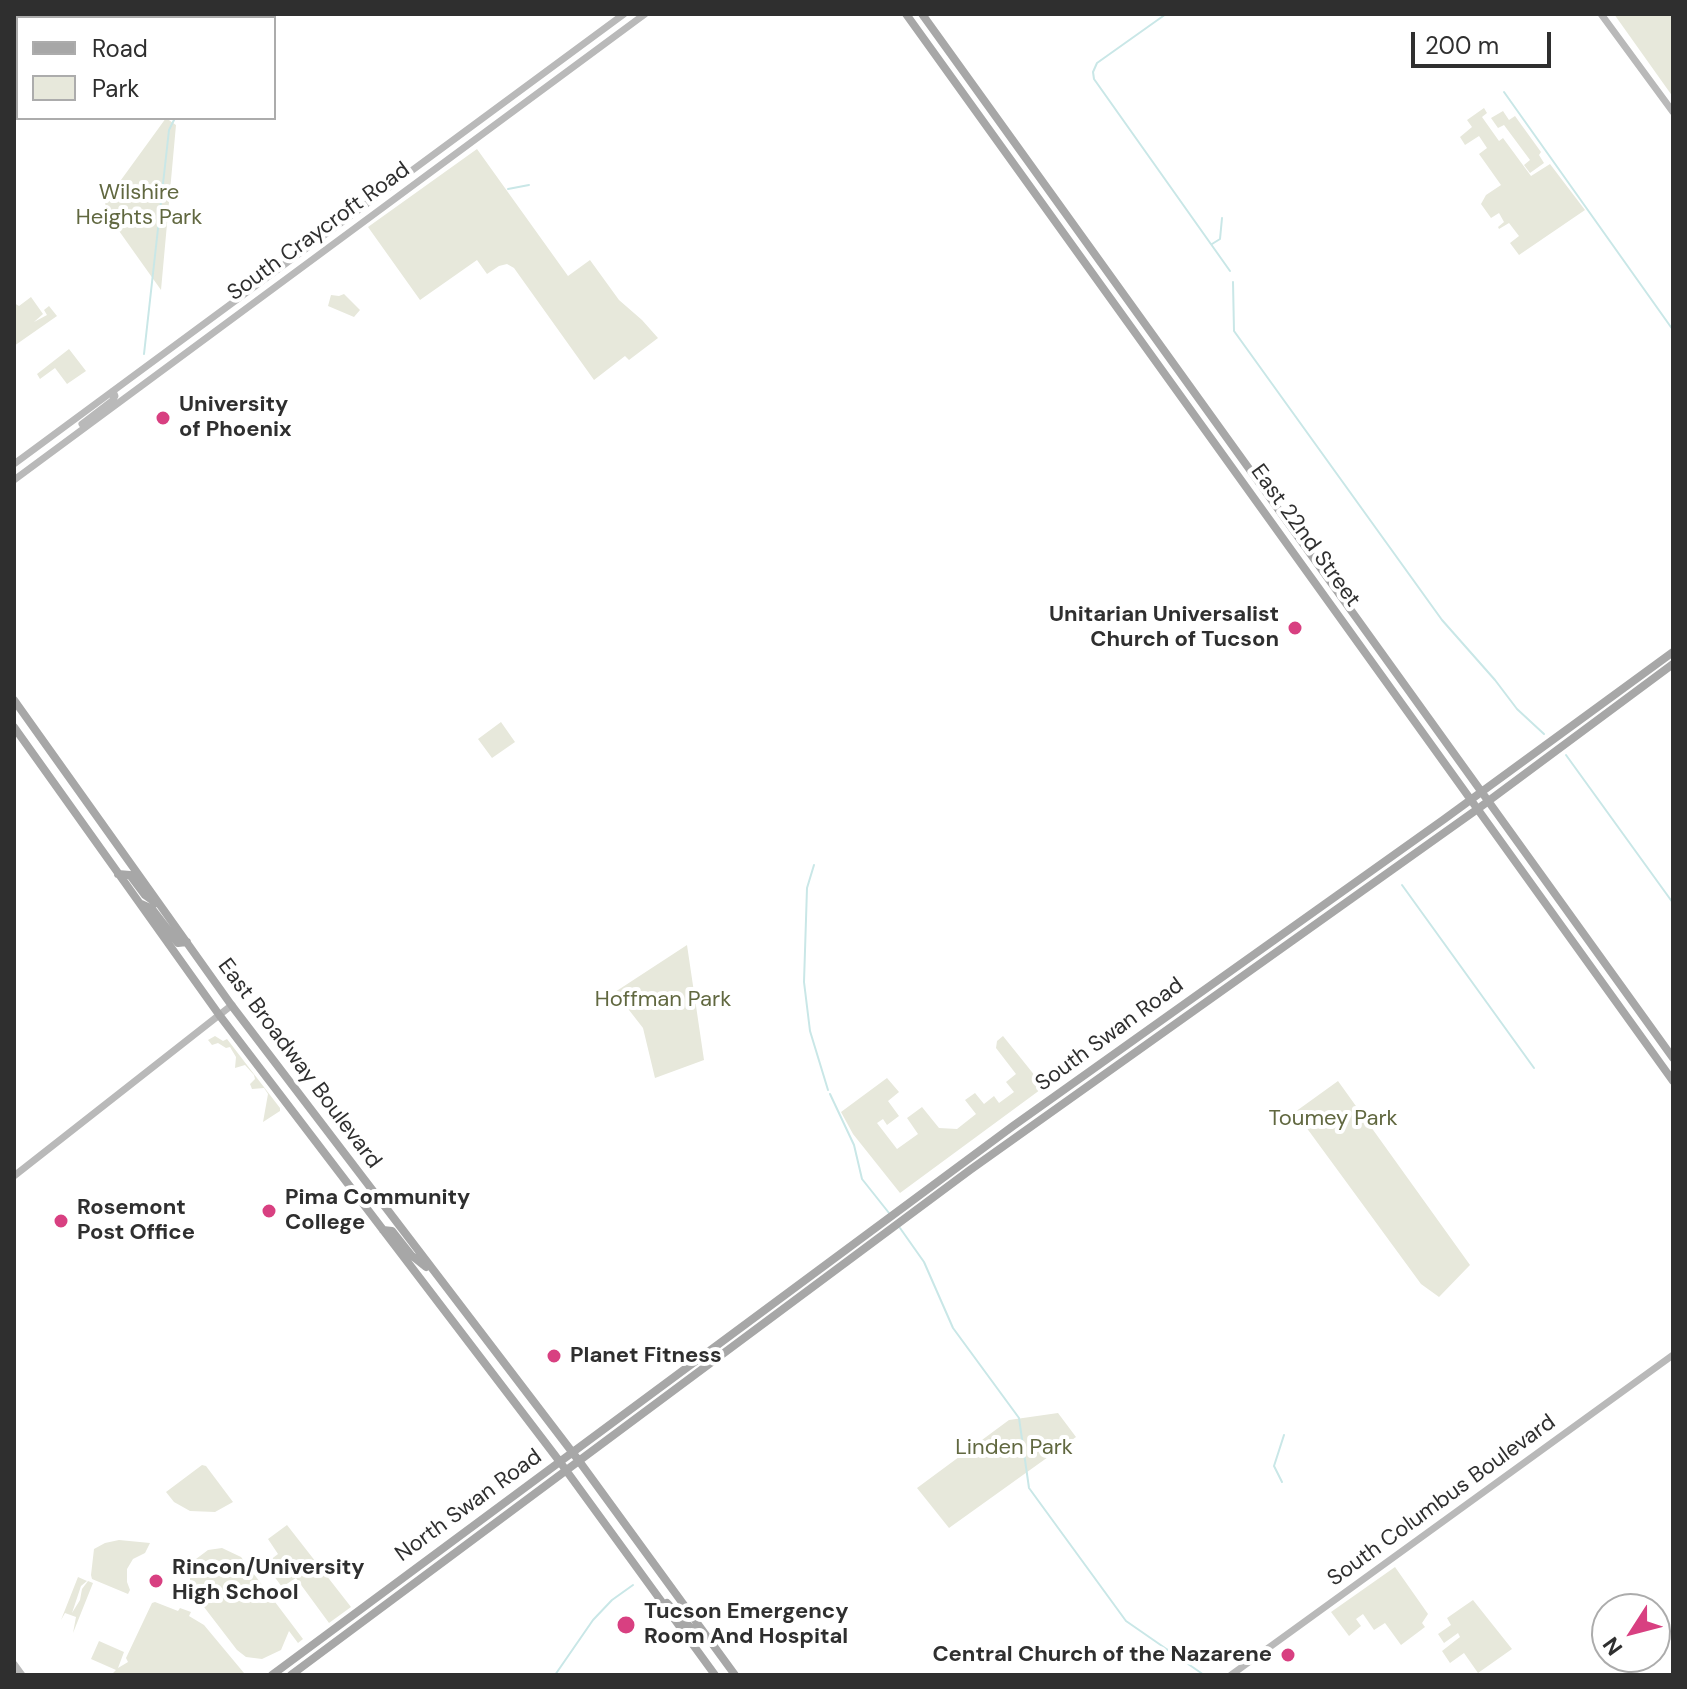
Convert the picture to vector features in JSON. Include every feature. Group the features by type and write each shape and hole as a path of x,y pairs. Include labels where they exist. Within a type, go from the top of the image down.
{"main road":[{"name":"South Craycroft Road","path":"14,464 624,14"},
{"name":"South Craycroft Road","path":"14,480 645,14"},
{"name":"East 22nd Street","path":"906,14 1673,1081"},
{"name":"East 22nd Street","path":"922,14 1673,1058"},
{"path":"1601,14 1673,112"},
{"path":"77,433 83,423 112,401 115,396 113,391"},
{"path":"1232,464 1242,457"},
{"path":"1320,588 1331,580"},
{"name":"South Swan Road","path":"579,1461 889,1225 897,1213 1673,652"},
{"name":"South Swan Road","path":"573,1453 889,1225 902,1221 1068,1099 1489,801 1673,664"},
{"name":"East Broadway Boulevard","path":"14,700 232,1005 573,1453 735,1675"},
{"name":"East Broadway Boulevard","path":"14,727 220,1016 560,1462 715,1675"},
{"path":"118,874 130,875 145,895 161,905"},
{"path":"140,904 152,909 178,943 187,942"},
{"path":"14,1176 232,1005"},
{"path":"383,1230 392,1231 417,1262 433,1272"},
{"name":"South Columbus Boulevard","path":"1231,1675 1673,1355"},
{"name":"North Swan Road","path":"272,1675 573,1453"},
{"name":"North Swan Road","path":"291,1675 579,1461"},
{"path":"657,1595 680,1614 693,1630 702,1630"},
{"path":"14,1664 22,1675"}],"green space":[{"path":"1614,14 1673,14 1673,97"},
{"path":"1484,108 1487,113 1482,117 1499,141 1503,138 1531,176 1550,164 1585,210 1519,255 1510,243 1519,236 1509,223 1499,229 1504,222 1499,213 1491,218 1481,204 1486,195 1501,185 1479,154 1487,148 1479,136 1465,145 1460,137 1472,127 1467,120"},
{"path":"1503,111 1509,120 1515,116 1541,152 1539,155 1544,163 1530,173 1524,165 1530,160 1504,125 1498,128 1491,118"},
{"name":"Wilshire Heights Park","path":"165,120 176,125 161,290 107,214 105,202"},
{"path":"477,149 568,276 590,260 619,300 658,338 629,360 625,356 594,380 514,268 507,264 487,274 477,260 420,300 368,227"},
{"path":"344,294 360,310 354,317 328,306 331,295"},
{"path":"31,297 43,314 34,322 47,315 44,310 49,306 57,316 14,346 14,303 19,306"},
{"path":"69,349 86,371 67,384 55,368 40,379 37,374"},
{"path":"501,722 515,742 492,758 478,739"},
{"name":"Hoffman Park","path":"687,945 704,1060 655,1078 643,1028 615,992"},
{"path":"215,1036 223,1041 227,1039 280,1108 280,1111 263,1122 268,1094 264,1088 252,1089 250,1084 255,1079 254,1075 245,1065 235,1068 236,1057 230,1047 218,1043 212,1045 208,1040"},
{"path":"1003,1036 1044,1087 900,1193 853,1134 841,1112 887,1078 899,1092 888,1101 899,1116 887,1125 883,1119 877,1123 897,1149 918,1134 907,1118 922,1107 939,1128 957,1129 976,1114 965,1100 975,1093 984,1104 994,1096 999,1103 1014,1092 1006,1082 1016,1074 996,1048 997,1041"},
{"name":"Toumey Park","path":"1338,1081 1470,1265 1439,1297 1421,1284 1295,1112"},
{"name":"Linden Park","path":"1058,1413 1076,1437 949,1528 917,1488 1009,1420"},
{"path":"202,1465 206,1466 233,1502 215,1512 190,1511 174,1502 166,1492"},
{"path":"287,1525 351,1607 329,1623 296,1578 282,1587 265,1564 278,1554 268,1539"},
{"path":"119,1540 150,1543 145,1553 133,1559 127,1569 128,1594 92,1579 91,1575 94,1549"},
{"path":"222,1548 241,1557 303,1639 298,1643 289,1631 281,1650 262,1659 246,1657 237,1650 194,1594 190,1584 190,1572 196,1559 208,1550"},
{"path":"1395,1567 1428,1614 1422,1623 1425,1627 1401,1645 1385,1623 1374,1630 1363,1614 1356,1619 1361,1626 1349,1636 1331,1612"},
{"path":"78,1577 87,1581 81,1586 72,1613 82,1589 88,1581 93,1583 73,1633 76,1617 65,1613 61,1620"},
{"path":"1473,1600 1512,1649 1478,1673 1464,1653 1450,1663 1442,1651 1460,1637 1458,1633 1444,1643 1438,1634 1451,1625 1447,1618"},
{"path":"155,1602 178,1611 180,1608 191,1612 189,1616 204,1625 244,1673 111,1675 116,1670 91,1659 99,1641 124,1652 118,1668 128,1662 126,1658"}],"waterway":[{"path":"1166,14 1097,63 1094,79 1230,271"},
{"path":"1504,92 1673,330"},
{"path":"144,354 169,130 174,120"},
{"path":"508,189 529,185"},
{"path":"1212,244 1220,239 1222,218"},
{"path":"1233,282 1234,331 1442,620 1517,709 1544,734"},
{"path":"1566,755 1673,903"},
{"path":"814,865 807,888 804,982 810,1031 828,1090"},
{"path":"1402,885 1534,1068"},
{"path":"830,1094 854,1145 862,1179 889,1213"},
{"path":"900,1228 924,1262 953,1328 1019,1418 1029,1488 1126,1621 1204,1675"},
{"path":"1282,1482 1274,1466 1284,1435"},
{"path":"555,1675 593,1620 612,1600 633,1585"}],"place":[{"name":"University of Phoenix","path":"163,418"},
{"name":"Unitarian Universalist Church of Tucson","path":"1295,628"},
{"name":"Pima Community College","path":"269,1211"},
{"name":"Rosemont Post Office","path":"61,1221"},
{"name":"Planet Fitness","path":"554,1356"},
{"name":"Rincon/University High School","path":"156,1581"},
{"name":"Tucson Emergency Room And Hospital","path":"626,1625"},
{"name":"Central Church of the Nazarene","path":"1288,1655"}]}
